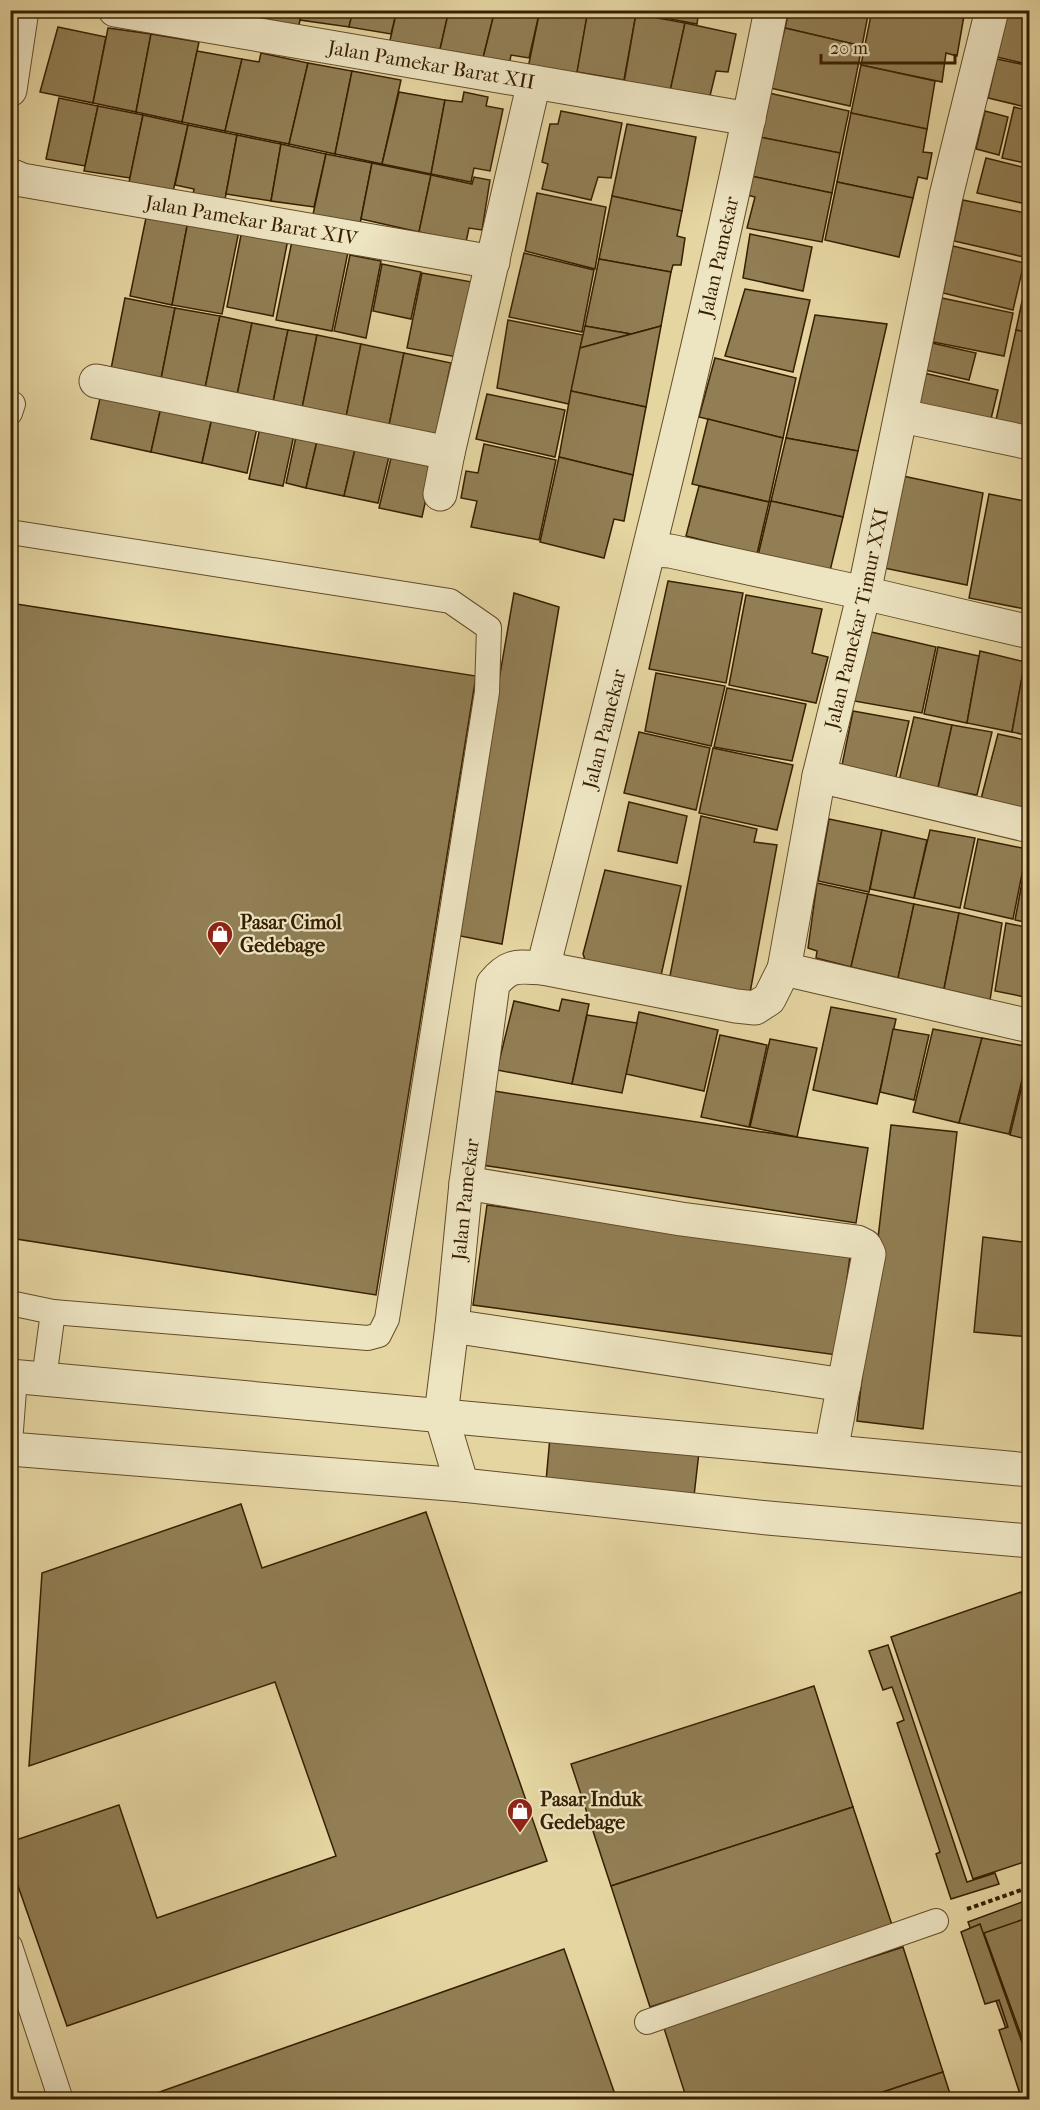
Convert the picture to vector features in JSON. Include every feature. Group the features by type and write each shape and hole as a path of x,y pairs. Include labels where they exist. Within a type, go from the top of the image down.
{"street":[{"path":"10,90 22,10"},
{"name":"Jalan Pamekar Barat XII","path":"115,10 234,20 534,82 749,119"},
{"name":"Jalan Pamekar","path":"441,1415 466,1183 493,984 504,971 516,967 543,968 650,550 749,119 771,10"},
{"name":"Jalan Pamekar Timur XXI","path":"543,968 755,1008 769,999 784,969 819,776 864,593 946,196 992,10"},
{"path":"440,494 534,82"},
{"name":"Jalan Pamekar Barat XIV","path":"10,175 22,180 493,262"},
{"path":"96,381 448,453"},
{"path":"902,416 1029,443"},
{"path":"650,550 670,551 1029,632"},
{"path":"819,776 1029,826"},
{"path":"784,969 1029,1026"},
{"path":"466,1183 681,1219 857,1242 865,1246 869,1254 831,1451"},
{"path":"452,1326 844,1385"},
{"path":"23,1377 1029,1470"},
{"path":"441,1415 462,1485"},
{"path":"10,1449 462,1485 768,1518 1029,1541"}],"lane":[{"path":"10,532 450,601 489,628 487,692 387,1319 379,1335 368,1338 53,1312 10,1304"},
{"path":"10,1443 23,1377 53,1312"},
{"path":"647,2022 936,1921"},
{"path":"10,1946 61,2100"}],"path":[{"path":"936,1921 1029,1887"}],"building":[{"path":"252,10 302,10 298,30 250,20"},
{"path":"302,10 353,10 349,27 300,20"},
{"path":"353,10 397,10 391,34 349,27"},
{"path":"397,10 449,10 438,58 388,49"},
{"path":"449,10 495,10 481,66 438,58"},
{"path":"495,10 540,10 529,58 511,55 508,71 481,66"},
{"path":"540,10 588,10 576,82 527,73"},
{"path":"588,10 617,10 636,14 624,80 577,72"},
{"path":"650,10 699,10 697,24 649,15"},
{"path":"789,10 869,10 862,46 785,28"},
{"path":"872,10 965,10 957,56 946,53 942,82 861,65"},
{"path":"1007,12 1030,17 1030,65 997,57"},
{"path":"636,14 685,23 669,96 623,88"},
{"path":"685,23 736,34 728,72 716,71 708,104 669,96"},
{"path":"58,27 106,37 93,103 40,92"},
{"path":"108,28 151,34 136,112 93,103"},
{"path":"785,28 862,46 850,106 770,88"},
{"path":"151,34 199,42 182,122 136,112"},
{"path":"197,51 242,59 225,131 182,122"},
{"path":"261,53 308,63 289,144 225,131 242,59 259,62"},
{"path":"997,59 1030,66 1030,108 988,98"},
{"path":"308,63 352,71 335,154 289,144"},
{"path":"861,65 935,81 927,129 851,113"},
{"path":"352,71 401,80 382,164 335,154"},
{"path":"399,92 445,100 431,174 382,164"},
{"path":"464,92 488,97 486,106 503,109 490,171 474,168 471,182 431,174 445,100 462,102"},
{"path":"769,93 849,111 840,153 760,137"},
{"path":"59,98 98,106 85,166 46,159"},
{"path":"98,106 143,115 130,178 84,171"},
{"path":"1014,107 1030,111 1030,164 1002,158"},
{"path":"561,111 622,123 611,178 598,177 591,200 542,189 548,164 542,162 550,124 558,124"},
{"path":"985,111 1008,117 999,155 976,149"},
{"path":"851,113 927,129 923,152 932,153 927,179 918,177 913,198 837,182"},
{"path":"143,115 188,125 172,196 128,187"},
{"path":"627,124 696,137 682,211 612,196"},
{"path":"188,125 237,135 224,205 192,200 194,189 175,185"},
{"path":"237,135 281,144 271,201 226,194"},
{"path":"760,137 840,153 832,193 751,176"},
{"path":"281,144 326,154 314,207 271,201"},
{"path":"326,154 372,163 359,229 312,219"},
{"path":"986,158 1030,169 1030,205 977,193"},
{"path":"372,163 431,175 419,232 361,219"},
{"path":"431,175 472,184 474,177 490,180 482,230 469,228 466,242 419,232"},
{"path":"751,176 832,193 822,242 747,228 755,197 747,195"},
{"path":"837,182 913,198 899,257 825,240"},
{"path":"537,193 606,207 595,269 525,251"},
{"path":"612,196 682,211 677,236 685,238 681,265 673,265 671,272 599,259"},
{"path":"963,200 1030,214 1030,236 1024,257 954,241"},
{"path":"147,213 188,221 172,305 130,296"},
{"path":"188,221 239,231 222,314 172,305"},
{"path":"242,230 288,239 273,316 227,307"},
{"path":"750,234 812,247 803,291 743,278"},
{"path":"292,241 348,252 332,331 276,320"},
{"path":"953,246 1024,263 1013,310 943,293"},
{"path":"524,253 594,270 582,332 509,317"},
{"path":"350,255 381,261 366,338 334,331"},
{"path":"599,259 671,272 661,326 631,334 585,326"},
{"path":"382,264 421,272 411,319 373,311"},
{"path":"422,273 472,282 457,357 407,348"},
{"path":"1025,287 1030,288 1030,333 1016,330"},
{"path":"745,289 810,300 793,372 725,356"},
{"path":"125,298 175,308 160,384 110,374"},
{"path":"942,298 1013,313 1004,356 933,342"},
{"path":"175,308 220,316 204,393 160,384"},
{"path":"815,315 887,324 858,451 786,438"},
{"path":"220,316 252,323 236,400 204,393"},
{"path":"508,320 583,335 569,404 497,388"},
{"path":"252,323 288,330 272,407 236,400"},
{"path":"585,326 631,334 580,348"},
{"path":"661,326 646,407 571,391 580,348"},
{"path":"288,330 317,335 301,413 272,407"},
{"path":"1016,330 1030,333 1030,436 994,429"},
{"path":"317,335 361,344 345,422 301,413"},
{"path":"932,343 976,353 969,380 925,370"},
{"path":"361,344 404,353 388,430 345,422"},
{"path":"404,353 451,363 435,439 388,430"},
{"path":"715,358 796,378 783,438 699,417"},
{"path":"924,373 998,390 989,427 916,410"},
{"path":"571,391 646,407 633,475 559,457"},
{"path":"101,394 161,407 151,452 91,439"},
{"path":"487,394 565,410 555,457 476,439"},
{"path":"161,407 212,418 202,463 151,452"},
{"path":"212,418 257,428 247,473 202,463"},
{"path":"708,419 783,438 769,502 692,484"},
{"path":"261,423 295,430 283,486 249,479"},
{"path":"297,432 318,437 306,488 286,483"},
{"path":"318,437 356,445 344,496 306,488"},
{"path":"786,438 858,451 843,517 771,501"},
{"path":"484,444 556,460 539,540 471,527 477,501 461,498 466,471 478,473"},
{"path":"356,445 390,452 378,503 344,496"},
{"path":"559,457 633,475 624,521 614,519 604,558 540,542"},
{"path":"391,458 433,467 422,517 379,508"},
{"path":"903,476 983,493 967,585 884,568"},
{"path":"699,486 769,502 757,554 686,536"},
{"path":"989,494 1030,502 1030,610 969,598"},
{"path":"771,501 843,517 829,575 756,564"},
{"path":"668,581 743,593 726,683 649,669"},
{"path":"514,593 559,607 502,944 455,935"},
{"path":"746,595 822,609 812,653 828,657 816,703 729,685"},
{"name":"Pasar Cimol Gedebage","path":"10,603 476,676 376,1295 10,1238"},
{"path":"867,631 936,647 922,713 854,701"},
{"path":"938,647 979,656 967,723 924,714"},
{"path":"980,651 1025,662 1012,732 967,723"},
{"path":"1026,655 1030,656 1030,736 1012,732"},
{"path":"656,673 725,686 711,746 645,731"},
{"path":"727,688 806,704 792,761 714,747"},
{"path":"853,711 909,721 895,781 841,770"},
{"path":"914,717 952,725 938,788 899,781"},
{"path":"952,725 992,732 977,795 938,788"},
{"path":"639,732 710,748 696,810 624,793"},
{"path":"998,734 1030,741 1030,810 981,799"},
{"path":"713,748 793,765 777,830 699,813"},
{"path":"629,802 687,816 677,863 618,851"},
{"path":"701,816 757,829 754,842 777,845 750,993 669,981"},
{"path":"829,819 882,830 869,892 818,881"},
{"path":"882,830 927,840 914,898 870,889"},
{"path":"930,830 975,838 960,908 914,898"},
{"path":"978,839 1027,849 1013,919 964,908"},
{"path":"1028,850 1030,850 1030,923 1015,920"},
{"path":"605,870 681,886 660,980 587,965 583,954"},
{"path":"817,883 868,894 851,967 816,958 817,951 808,948"},
{"path":"868,894 914,904 898,978 851,967"},
{"path":"914,904 959,913 944,989 898,978"},
{"path":"959,913 1002,923 990,1000 944,989"},
{"path":"1006,923 1030,928 1030,998 995,991"},
{"path":"562,999 589,1004 572,1084 497,1070 514,1001 559,1011"},
{"path":"831,1007 896,1019 877,1104 813,1090"},
{"path":"639,1012 718,1030 704,1091 626,1074"},
{"path":"587,1015 637,1023 622,1093 572,1084"},
{"path":"893,1029 929,1035 914,1100 880,1092"},
{"path":"933,1029 982,1038 959,1123 913,1112"},
{"path":"720,1035 767,1045 749,1127 701,1117"},
{"path":"982,1038 1030,1047 1009,1134 959,1123"},
{"path":"770,1039 817,1048 797,1137 750,1127"},
{"path":"1030,1053 1030,1140 1010,1135"},
{"path":"494,1091 868,1148 856,1223 482,1165"},
{"path":"891,1125 957,1132 923,1429 857,1421"},
{"path":"487,1205 850,1256 837,1355 473,1305"},
{"path":"983,1237 1030,1243 1030,1337 974,1332"},
{"path":"550,1437 699,1452 694,1496 546,1481"},
{"path":"241,1504 262,1568 426,1512 547,1861 67,2026 10,1863 10,1842 119,1805 157,1918 336,1856 275,1682 29,1766 42,1573"},
{"path":"1021,1592 1030,1617 1030,1860 973,1879 891,1637"},
{"path":"888,1645 967,1882 995,1873 999,1884 951,1899 936,1854 940,1852 897,1723 904,1720 892,1687 883,1690 869,1651"},
{"path":"814,1686 853,1807 611,1886 571,1764"},
{"path":"853,1807 893,1928 650,2007 611,1886"},
{"path":"1030,1899 1030,2096 968,1922"},
{"path":"1030,1917 1030,2060 984,1933"},
{"path":"980,1924 1030,2065 1030,2100 1022,2100 999,2030 1008,2027 999,2000 985,2004 961,1932"},
{"path":"903,1947 943,2072 859,2100 687,2100 663,2025"},
{"path":"564,1949 617,2100 137,2100"},
{"path":"943,2072 952,2100 859,2100"}],"place":[{"name":"Pasar Cimol Gedebage","path":"220,957"},
{"name":"Pasar Induk Gedebage","path":"520,1834"}]}
